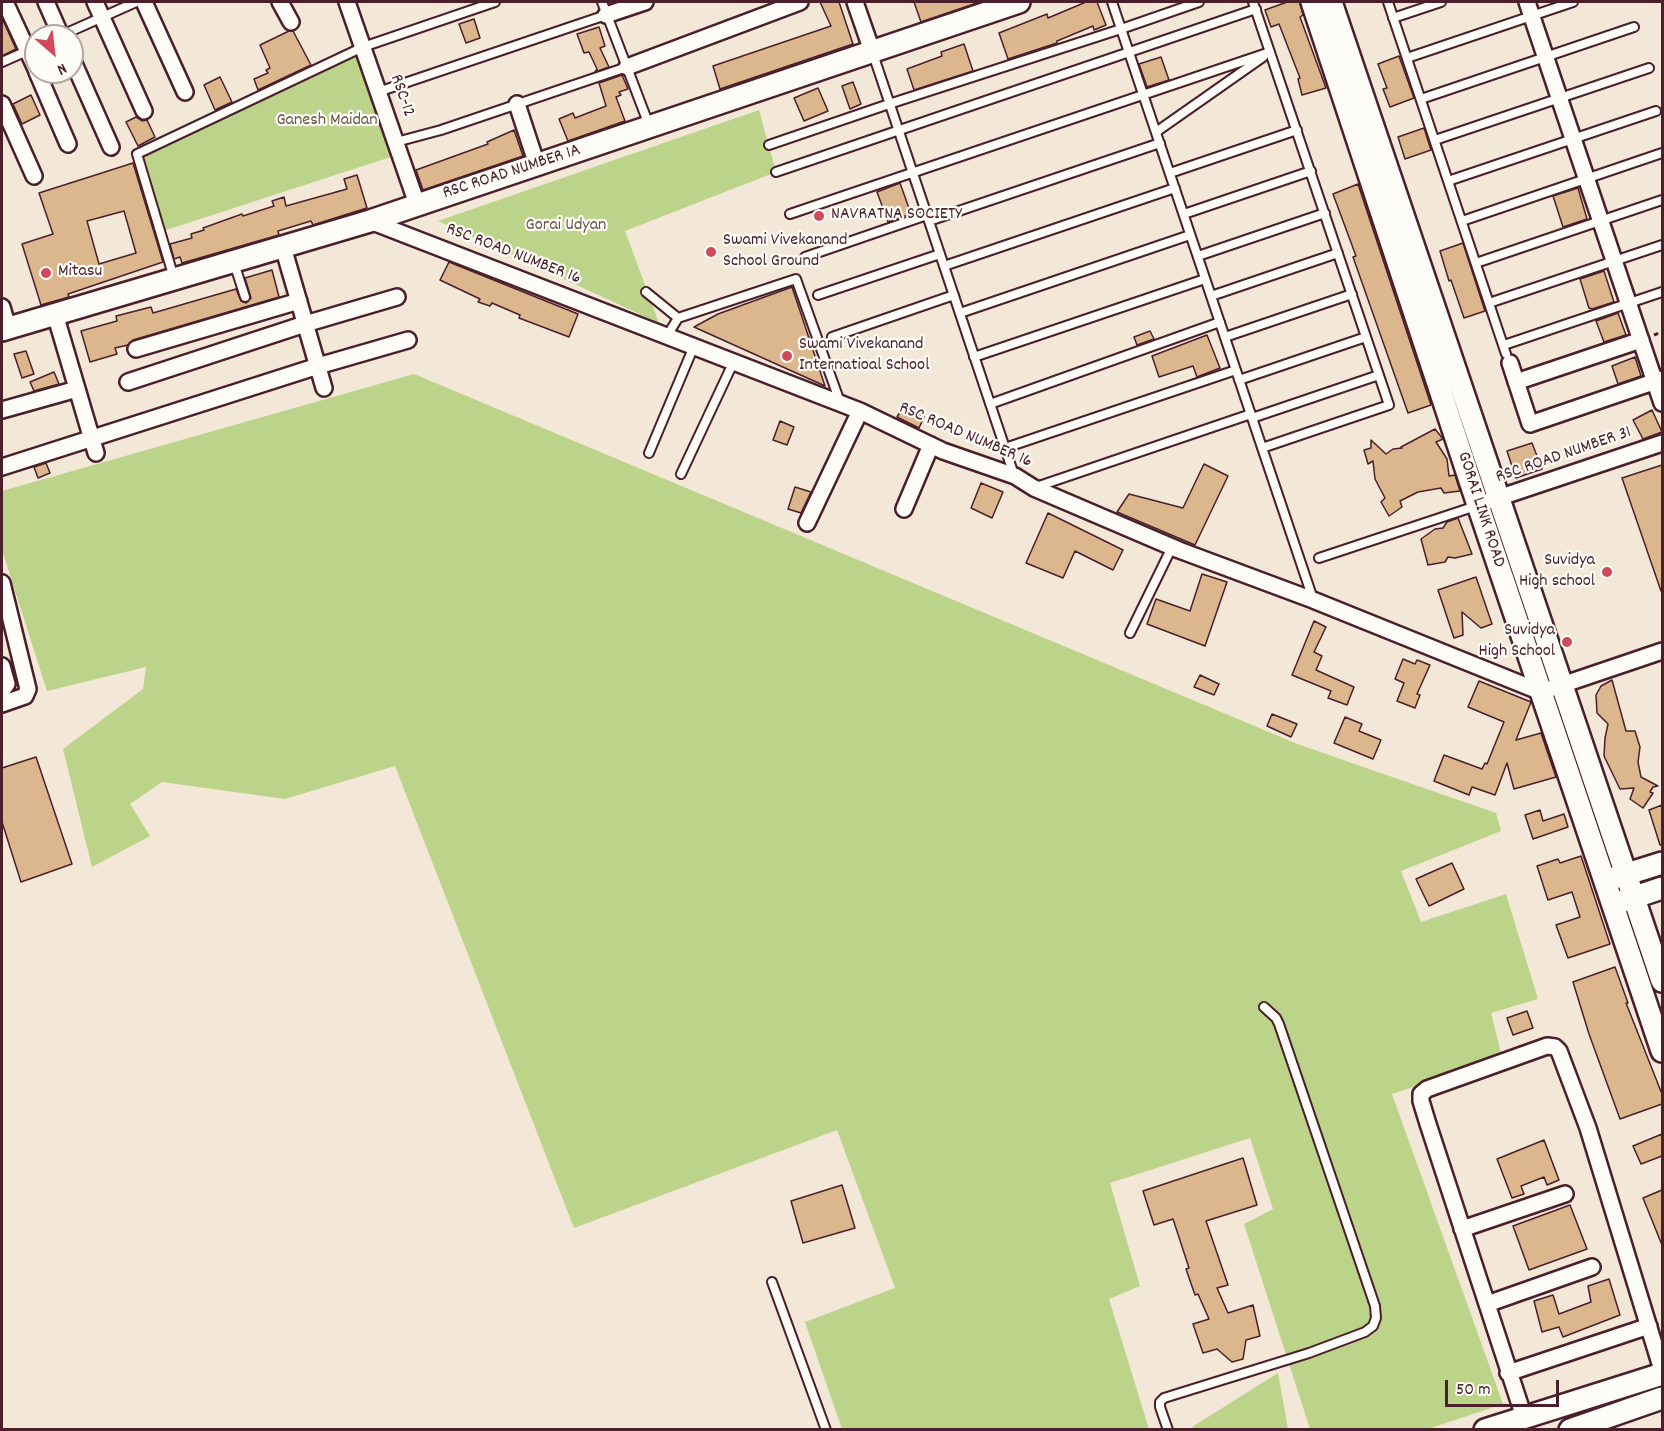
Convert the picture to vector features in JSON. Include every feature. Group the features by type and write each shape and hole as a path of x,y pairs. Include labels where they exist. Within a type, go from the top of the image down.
{"main road":[{"name":"RSC ROAD NUMBER 1A","path":"5,329 370,221 1019,2"},
{"name":"GORAI LINK ROAD","path":"1312,2 1662,1051"},
{"name":"GORAI LINK ROAD","path":"1331,2 1662,981"},
{"path":"1604,881 1662,863"},
{"path":"1612,904 1662,888"},
{"path":"1485,1430 1662,1372"},
{"path":"1570,1430 1662,1398"}],"street":[{"path":"5,2 24,35"},
{"path":"46,2 56,24"},
{"path":"95,2 144,111"},
{"path":"144,2 185,92"},
{"path":"280,2 291,22"},
{"name":"RSC-12","path":"349,2 417,204"},
{"path":"604,8 645,2"},
{"path":"627,67 800,2"},
{"path":"855,2 872,51"},
{"path":"1530,8 1641,340 1659,380 1662,403"},
{"path":"43,84 68,144"},
{"path":"83,84 111,147"},
{"path":"2,104 34,176"},
{"path":"517,104 537,165"},
{"name":"RSC ROAD NUMBER 16","path":"370,221 841,403 931,445 1015,476 1034,488 1172,547 1313,600 1541,692"},
{"path":"283,247 324,388"},
{"path":"128,382 305,324 397,297"},
{"path":"136,349 299,301"},
{"path":"2,307 5,329"},
{"path":"55,314 94,446"},
{"path":"2,467 94,446 318,366 408,340"},
{"path":"1516,382 1641,340"},
{"path":"1507,354 1530,424 1659,380"},
{"path":"2,410 77,389"},
{"path":"807,523 860,411"},
{"name":"RSC ROAD NUMBER 31","path":"1478,505 1662,443"},
{"path":"904,509 931,445"},
{"path":"2,583 28,689 25,696 2,704"},
{"path":"1541,692 1662,651"},
{"path":"2,666 7,684 2,691"},
{"path":"1524,1417 1428,1124 1421,1094 1427,1089 1547,1046 1555,1047 1559,1052 1588,1128 1662,1372"},
{"path":"1462,1229 1565,1194"},
{"path":"1487,1304 1592,1267"},
{"path":"1508,1373 1649,1326"}],"lane":[{"path":"84,25 136,2"},
{"path":"174,279 137,154 363,46 495,2"},
{"path":"1112,2 1313,600"},
{"path":"769,145 1199,2"},
{"path":"1388,2 1507,354 1629,303 1662,292"},
{"path":"1393,18 1441,2"},
{"path":"1407,58 1530,8 1574,2"},
{"path":"776,172 1129,52 1255,5 1389,405 1262,448"},
{"path":"378,92 604,8 650,127"},
{"path":"1421,99 1634,27"},
{"path":"872,51 1015,476"},
{"path":"2,62 24,52"},
{"path":"790,214 1270,52"},
{"path":"1156,132 1270,52"},
{"path":"396,142 441,130 627,67"},
{"path":"1435,140 1649,68"},
{"path":"1448,181 1656,111"},
{"path":"1170,173 1297,130"},
{"path":"805,257 1160,143"},
{"path":"1462,221 1662,153"},
{"path":"1184,214 1311,171"},
{"path":"944,266 1175,188"},
{"path":"1476,263 1662,200"},
{"path":"1198,256 1325,213"},
{"path":"960,313 1190,235"},
{"path":"1489,303 1662,244"},
{"path":"1211,296 1338,253"},
{"path":"818,295 940,254"},
{"path":"234,261 244,297"},
{"path":"667,336 678,318 796,279 841,403"},
{"path":"974,357 1205,279"},
{"path":"646,292 678,318"},
{"path":"1225,337 1352,294"},
{"path":"832,337 954,295"},
{"path":"990,404 1220,322"},
{"path":"1239,380 1366,337"},
{"path":"649,453 694,346"},
{"path":"681,474 734,361"},
{"path":"1005,448 1236,370"},
{"path":"1034,488 1379,375"},
{"path":"1319,558 1478,505"},
{"path":"1130,633 1172,547"},
{"path":"1168,1430 1160,1407 1160,1402 1164,1398 1309,1353 1365,1332 1376,1318 1375,1306 1279,1024 1264,1007"},
{"path":"772,1282 826,1430"}],"green space":[{"name":"Ganesh Maidan","path":"363,47 400,154 160,232 137,154"},
{"name":"Gorai Udyan","path":"759,110 776,172 625,231 659,323 438,221"},
{"path":"414,374 1300,745 1496,813 1501,831 1401,871 1421,922 1506,894 1538,999 1491,1013 1502,1057 1392,1094 1503,1404 1428,1429 1310,1429 1244,1224 1273,1209 1250,1138 1110,1183 1140,1286 1109,1299 1149,1429 842,1429 805,1322 895,1288 837,1130 574,1228 395,766 285,799 162,782 130,804 150,836 92,867 63,749 143,689 146,667 47,691 2,550 2,491"},
{"path":"1278,1373 1288,1429 1195,1430 1192,1427"}],"building":[{"path":"820,2 839,2 853,44 720,89 713,66 831,26"},
{"path":"914,2 977,2 977,3 921,22"},
{"path":"1086,2 1097,2 1106,25 1094,30 1093,26 1057,41 1057,43 1008,59 999,33 1047,14 1048,18"},
{"path":"1287,2 1300,2 1303,15 1300,17 1326,88 1302,95 1298,79 1300,78 1279,24 1271,27 1265,10"},
{"path":"2,18 16,49 2,56"},
{"path":"474,19 480,38 466,43 459,24"},
{"path":"599,27 605,46 600,48 609,67 595,72 597,69 589,52 584,53 577,34"},
{"path":"293,31 311,65 258,90 254,79 268,73 266,70 270,68 260,45"},
{"path":"964,44 973,71 914,90 907,69 942,56 941,52"},
{"path":"1399,56 1414,98 1390,107 1383,89 1387,88 1378,64"},
{"path":"1161,57 1169,80 1147,87 1139,64"},
{"path":"622,75 628,89 619,92 621,95 616,97 625,121 568,141 559,119 573,113 575,118 606,106 599,83"},
{"path":"220,77 232,102 215,110 204,85"},
{"path":"853,82 861,104 850,109 842,86"},
{"path":"818,88 828,111 804,121 794,98"},
{"path":"31,95 40,115 22,124 13,104"},
{"path":"136,117 142,121 147,120 155,137 138,146 126,122"},
{"path":"1424,128 1431,150 1405,159 1398,137"},
{"path":"514,130 523,156 423,190 416,170 488,144 487,142"},
{"path":"133,163 163,262 41,305 22,244 53,234 39,193","holes":["124,211 136,253 99,264 87,221"]},
{"path":"357,175 367,208 313,225 311,221 278,231 279,235 182,263 180,257 174,259 170,244 192,238 191,234 204,230 203,228 242,214 243,216 274,206 272,201 284,197 286,206 347,189 344,179"},
{"path":"900,183 911,214 888,222 877,192"},
{"path":"1358,184 1431,405 1408,413 1333,194"},
{"path":"1578,188 1587,219 1563,227 1553,196"},
{"path":"1463,243 1485,311 1464,318 1440,251"},
{"path":"449,262 578,314 569,337 519,318 520,315 492,303 490,306 478,302 480,299 440,280"},
{"path":"272,270 279,297 133,340 128,345 115,348 117,354 90,362 81,331 117,321 116,316 151,307 153,313 236,289 241,301 246,303 251,298 245,278"},
{"path":"1604,271 1614,302 1589,308 1580,279"},
{"name":"Swami Vivekanand Internatioal School","path":"792,287 825,386 694,327 718,314"},
{"path":"1618,313 1626,335 1604,342 1596,321"},
{"path":"1150,331 1154,339 1137,345 1134,337"},
{"path":"1207,335 1220,368 1197,377 1193,366 1159,377 1152,356"},
{"path":"26,351 34,374 22,378 14,354"},
{"path":"1635,357 1641,376 1618,384 1612,366"},
{"path":"54,372 59,384 34,391 30,382"},
{"path":"903,407 924,417 919,428 897,417"},
{"path":"1652,410 1662,432 1643,439 1633,420"},
{"path":"780,421 794,427 787,445 773,440"},
{"path":"1435,429 1443,439 1436,442 1447,459 1449,476 1455,475 1460,491 1444,493 1441,488 1418,492 1400,501 1402,507 1389,516 1381,502 1385,498 1375,479 1373,461 1368,464 1364,450 1371,448 1371,440 1386,454 1393,449 1402,448"},
{"path":"1532,443 1542,469 1516,478 1507,451"},
{"path":"46,463 50,473 38,478 34,467"},
{"path":"1204,464 1228,476 1195,545 1117,512 1129,494 1183,508"},
{"path":"1662,465 1662,590 1661,591 1622,478"},
{"path":"981,483 1003,492 992,518 971,508"},
{"path":"795,487 811,492 801,513 788,509"},
{"path":"1048,513 1123,550 1113,570 1075,551 1063,578 1026,563"},
{"path":"1458,518 1472,554 1455,558 1448,557 1445,562 1428,565 1421,539 1435,529 1443,528 1447,522"},
{"path":"1202,574 1227,582 1205,646 1147,624 1156,599 1190,611"},
{"path":"1476,577 1492,624 1481,628 1462,612 1463,635 1454,638 1438,590"},
{"path":"1314,621 1326,627 1314,652 1322,656 1316,670 1354,687 1347,705 1328,698 1331,691 1292,675"},
{"path":"1403,659 1415,664 1417,660 1430,665 1417,694 1420,695 1415,708 1397,701 1404,683 1395,679"},
{"path":"1200,675 1219,684 1214,695 1194,687"},
{"path":"1612,680 1626,731 1635,731 1640,747 1638,762 1641,777 1658,786 1653,787 1650,792 1653,793 1643,808 1630,799 1634,788 1620,789 1604,756 1608,724 1597,713 1596,695 1601,686"},
{"path":"1479,681 1531,702 1516,740 1541,733 1556,777 1514,789 1507,763 1495,795 1472,787 1469,795 1434,781 1444,755 1482,769 1485,763 1487,764 1504,722 1468,707"},
{"path":"1272,714 1297,724 1291,737 1267,726"},
{"path":"1345,717 1362,724 1359,731 1381,740 1373,759 1334,743"},
{"path":"36,757 72,864 21,882 2,822 2,768"},
{"path":"1662,805 1662,845 1660,845 1649,810"},
{"path":"1540,810 1543,821 1564,814 1568,827 1533,839 1525,815"},
{"path":"1581,856 1610,944 1568,958 1556,925 1580,917 1572,892 1548,900 1537,866 1558,859 1560,863"},
{"path":"1452,863 1464,889 1429,906 1416,879"},
{"path":"1615,967 1628,1003 1626,1003 1662,1094 1662,1104 1620,1119 1573,982"},
{"path":"1527,1011 1533,1028 1513,1035 1507,1018"},
{"path":"1662,1134 1662,1156 1641,1164 1633,1146"},
{"path":"1544,1140 1559,1180 1547,1185 1544,1177 1521,1186 1524,1194 1512,1198 1497,1159"},
{"path":"1243,1158 1257,1205 1206,1221 1228,1285 1217,1288 1228,1313 1253,1305 1260,1336 1246,1340 1243,1359 1232,1362 1217,1349 1203,1353 1193,1324 1209,1319 1198,1294 1195,1295 1173,1219 1154,1225 1143,1191"},
{"path":"842,1185 855,1228 803,1243 791,1201"},
{"path":"1662,1190 1662,1245 1643,1198"},
{"path":"1570,1205 1587,1249 1529,1270 1513,1226"},
{"path":"1609,1279 1620,1315 1563,1337 1559,1327 1542,1332 1534,1301 1553,1295 1559,1314 1591,1302 1588,1286"}],"place":[{"name":"NAVRATNA SOCIETY","path":"819,216"},
{"name":"Swami Vivekanand School Ground","path":"711,252"},
{"name":"Mitasu","path":"46,273"},
{"name":"Swami Vivekanand Internatioal School","path":"787,356"},
{"name":"Suvidya High school","path":"1607,572"},
{"name":"Suvidya High School","path":"1567,642"}]}
